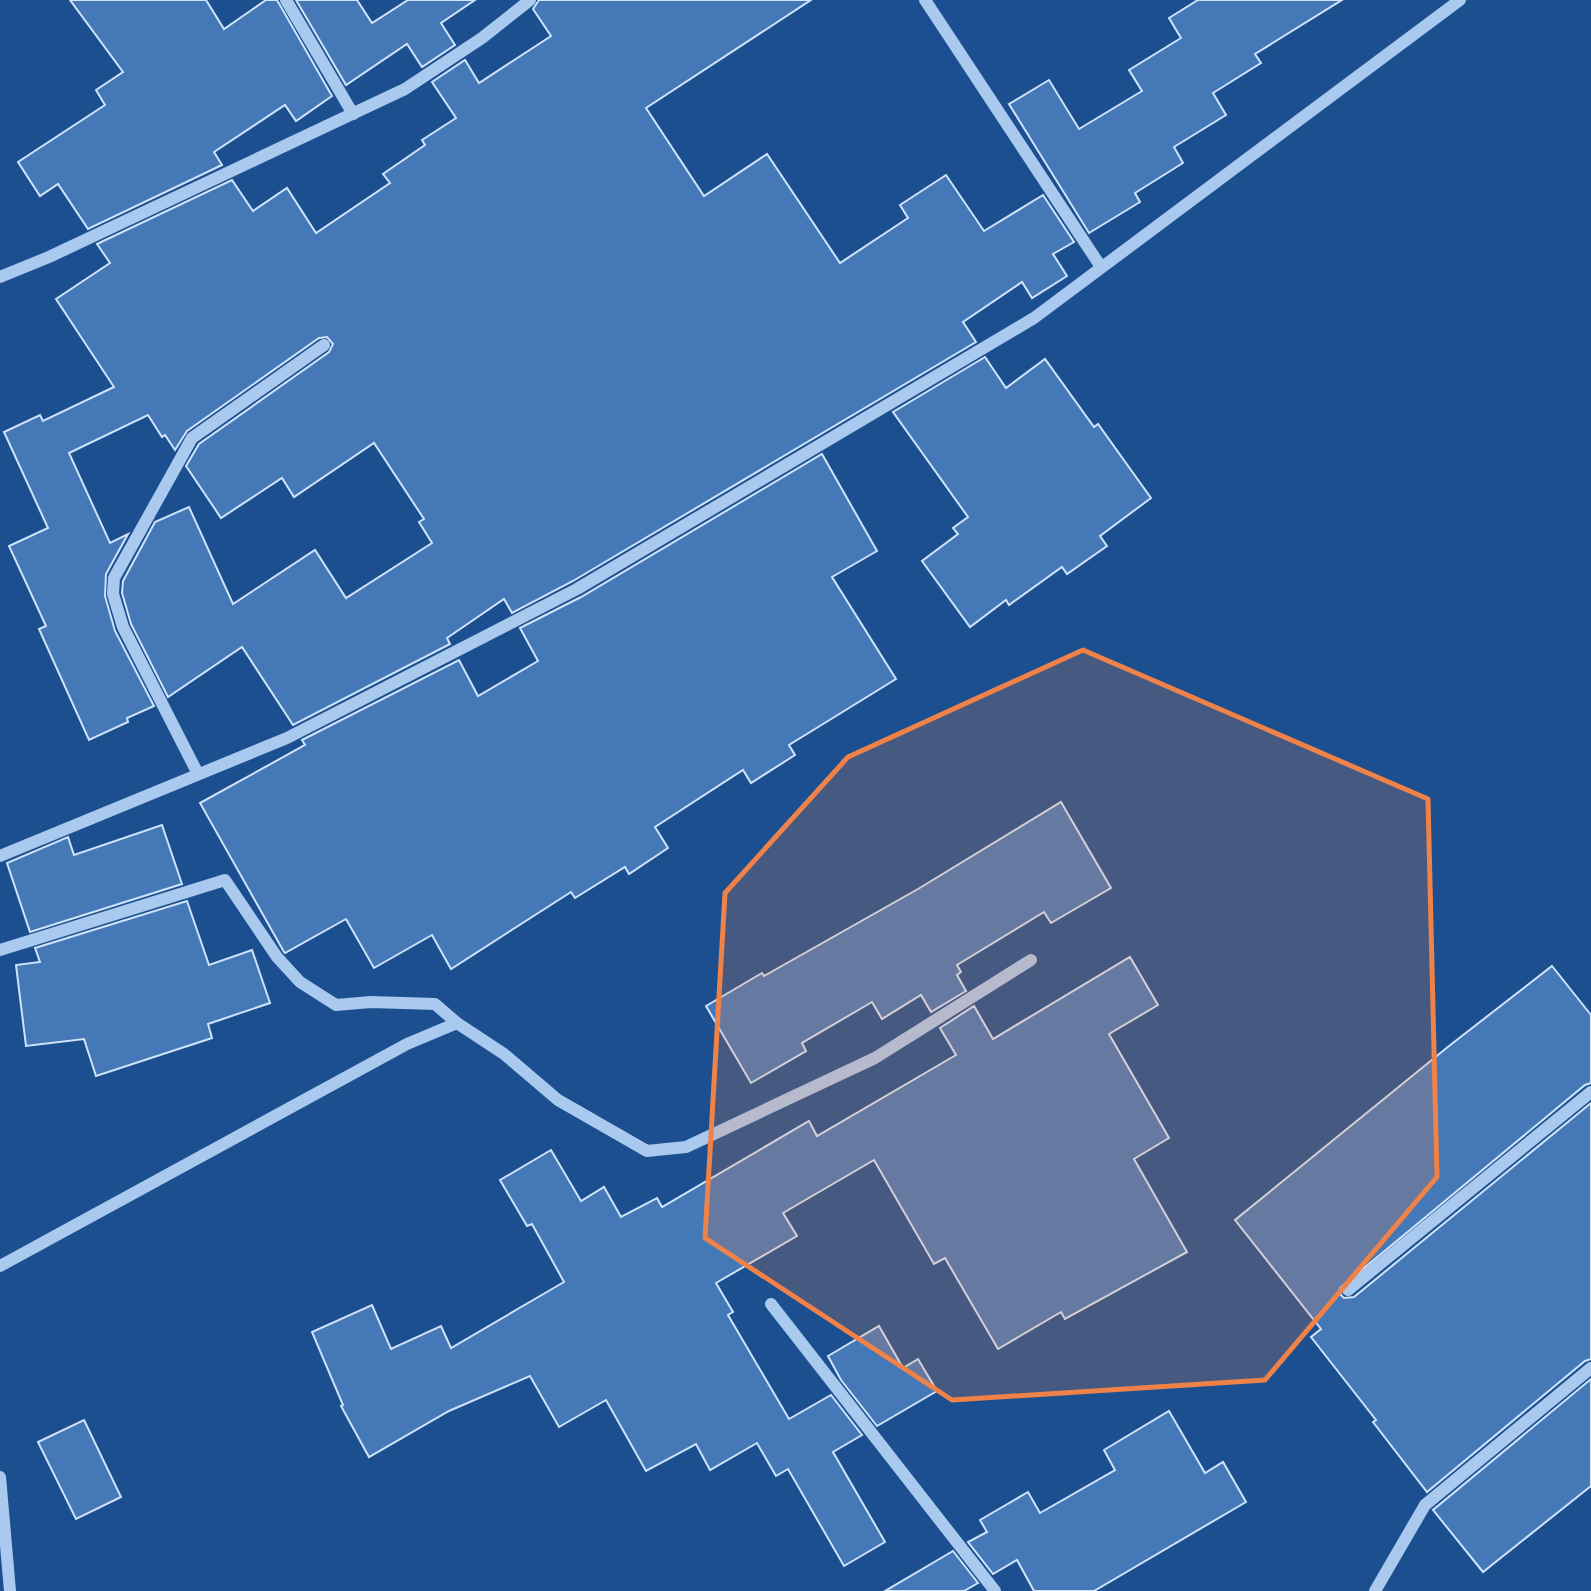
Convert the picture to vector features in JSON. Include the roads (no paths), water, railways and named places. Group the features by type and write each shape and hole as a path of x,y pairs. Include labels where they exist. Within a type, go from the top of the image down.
{"street":[{"path":"286,0 353,114"},
{"path":"0,277 50,257 405,89 482,38 530,0"},
{"path":"925,0 1101,267"},
{"path":"0,856 287,738 577,589 1034,318 1460,0"},
{"path":"198,774 123,627 113,594 114,578 192,438 324,345"},
{"path":"0,950 225,880 277,957 300,982 336,1005 371,1002 435,1004 457,1023 504,1054 558,1100 646,1151 686,1147 874,1058 1031,960"},
{"path":"0,1266 407,1044 457,1023"},
{"path":"1348,1290 1591,1092"},
{"path":"771,1304 995,1591"},
{"path":"1375,1591 1425,1505 1591,1368"},
{"path":"0,1477 10,1591"}]}
